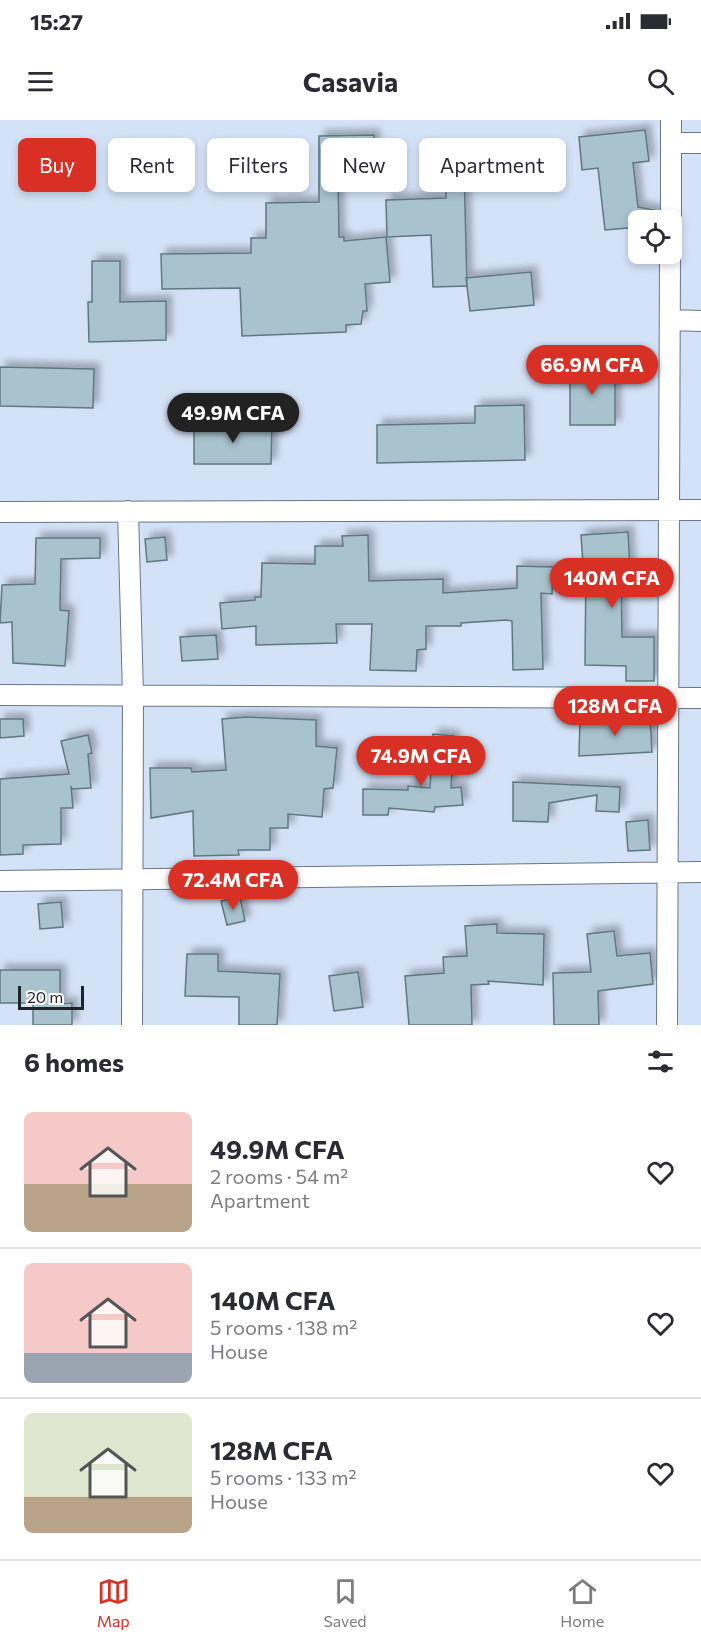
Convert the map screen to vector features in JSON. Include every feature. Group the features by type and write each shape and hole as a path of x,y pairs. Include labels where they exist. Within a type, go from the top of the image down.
{"street":[{"path":"670,210 671,120"},
{"path":"671,143 701,142"},
{"path":"667,1025 670,264"},
{"path":"670,320 701,321"},
{"path":"0,512 701,510"},
{"path":"128,511 133,696 132,1025"},
{"path":"0,694 701,698"},
{"path":"0,881 701,872"}],"building":[{"path":"645,130 649,161 633,163 638,207 654,210 628,210 628,228 605,230 598,168 582,170 579,137"},
{"path":"374,135 374,138 321,138 321,192 338,192 339,237 344,237 344,241 386,237 390,282 365,284 367,311 363,311 361,324 346,325 346,332 242,336 240,288 162,289 161,254 251,253 251,238 266,238 266,203 319,202 319,136"},
{"path":"446,192 465,192 467,286 433,287 431,235 387,237 386,200 446,198"},
{"path":"92,261 120,261 120,302 166,301 166,340 89,342 88,302 92,302"},
{"path":"531,272 534,305 470,311 466,278"},
{"path":"0,367 94,369 93,408 0,406"},
{"path":"570,367 615,367 615,425 570,425"},
{"path":"524,405 525,460 377,463 377,425 475,423 475,406"},
{"path":"194,424 272,424 271,464 194,464"},
{"path":"628,532 630,569 621,569 622,637 654,637 654,681 626,681 626,666 585,665 586,564 583,564 581,535"},
{"path":"368,535 369,581 443,579 443,593 517,588 517,566 553,567 552,594 541,593 543,669 513,670 512,621 506,620 461,623 461,626 426,626 426,649 417,650 416,671 370,670 372,624 336,624 337,643 256,645 256,626 222,629 220,603 255,600 255,597 261,597 262,563 315,564 315,546 343,546 342,536"},
{"path":"165,537 167,560 147,562 145,539"},
{"path":"36,538 100,538 100,558 61,559 60,610 69,611 65,666 13,663 12,622 0,623 2,585 35,584"},
{"path":"216,635 218,659 182,661 180,637"},
{"path":"246,717 316,720 316,746 337,748 333,788 324,789 322,817 288,814 288,828 270,828 270,850 238,850 239,855 194,856 193,811 151,818 150,768 191,768 192,772 226,770 222,719"},
{"path":"650,718 652,752 579,756 580,721 622,722 622,720"},
{"path":"0,719 23,719 24,736 0,738"},
{"path":"433,734 454,736 451,788 461,787 463,805 435,807 434,812 389,808 388,815 363,815 363,789 408,790 408,786 430,788"},
{"path":"88,735 92,753 88,754 91,788 72,789 71,786 73,808 61,808 61,844 23,845 23,854 0,855 0,779 69,774 61,741"},
{"path":"513,782 620,787 619,812 596,811 597,795 549,803 548,822 513,821"},
{"path":"648,820 650,850 628,851 626,822"},
{"path":"240,897 245,921 227,925 221,901"},
{"path":"61,902 63,927 40,929 38,904"},
{"path":"497,924 497,933 544,934 543,985 488,981 489,984 471,985 472,1025 409,1025 405,976 444,973 443,957 467,956 465,926"},
{"path":"614,931 617,956 650,953 653,984 598,991 599,1025 554,1025 553,973 591,972 587,934"},
{"path":"187,954 218,954 218,971 280,974 277,1025 239,1025 239,997 185,996"},
{"path":"0,970 60,970 60,1004 72,1003 72,1025 33,1025 33,1003 0,1003"},
{"path":"358,972 363,1007 334,1011 329,976"}]}
